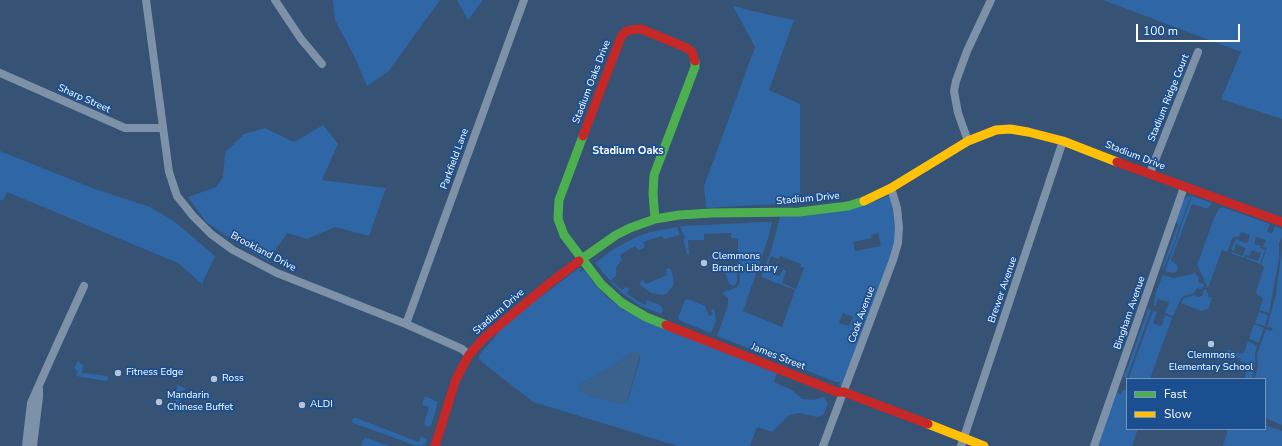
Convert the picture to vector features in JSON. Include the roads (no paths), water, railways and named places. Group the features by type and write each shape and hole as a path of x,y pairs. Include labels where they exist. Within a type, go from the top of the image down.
{"street":[{"name":"Brookland Drive","path":"146,0 169,172 178,196 193,216 211,234 233,250 277,273 406,324 462,349 469,355"},
{"path":"275,0 301,40 322,64"},
{"name":"Parkfield Lane","path":"406,324 524,0"},
{"path":"968,141 958,113 954,91 956,81 968,51 991,0"},
{"name":"Stadium Oaks Drive","path":"582,259 564,235 558,210 559,200 621,37 625,32 636,29 641,29 687,48 692,52 696,62 654,175 653,194 655,219"},
{"name":"Stadium Ridge Court","path":"1150,173 1198,52"},
{"name":"Sharp Street","path":"0,73 125,128 162,128"},
{"name":"Stadium Drive","path":"434,446 456,378 469,355 484,338 551,282 616,235 655,219 710,213 786,213 822,210 857,204 891,188 968,141 996,130 1010,129 1063,141 1282,222"},
{"name":"Brewer Avenue","path":"962,442 1063,141"},
{"name":"Bingham Avenue","path":"1094,446 1184,187"},
{"name":"Cook Avenue","path":"823,446 893,260 898,243 899,227 897,208 891,188"},
{"name":"James Street","path":"582,259 601,284 611,294 626,306 642,315 837,392 844,392 962,442 984,446"},
{"path":"26,446 32,403 84,286"},
{"path":"33,446 39,386"}],"place":[{"name":"Clemmons Branch Library","path":"704,263"},
{"name":"Clemmons Elementary School","path":"1211,344"},
{"name":"Fitness Edge","path":"118,373"},
{"name":"Ross","path":"214,379"},
{"name":"Mandarin Chinese Buffet","path":"159,402"},
{"name":"ALDI","path":"302,405"}],"district":[{"name":"Stadium Oaks","path":"628,151"}]}
